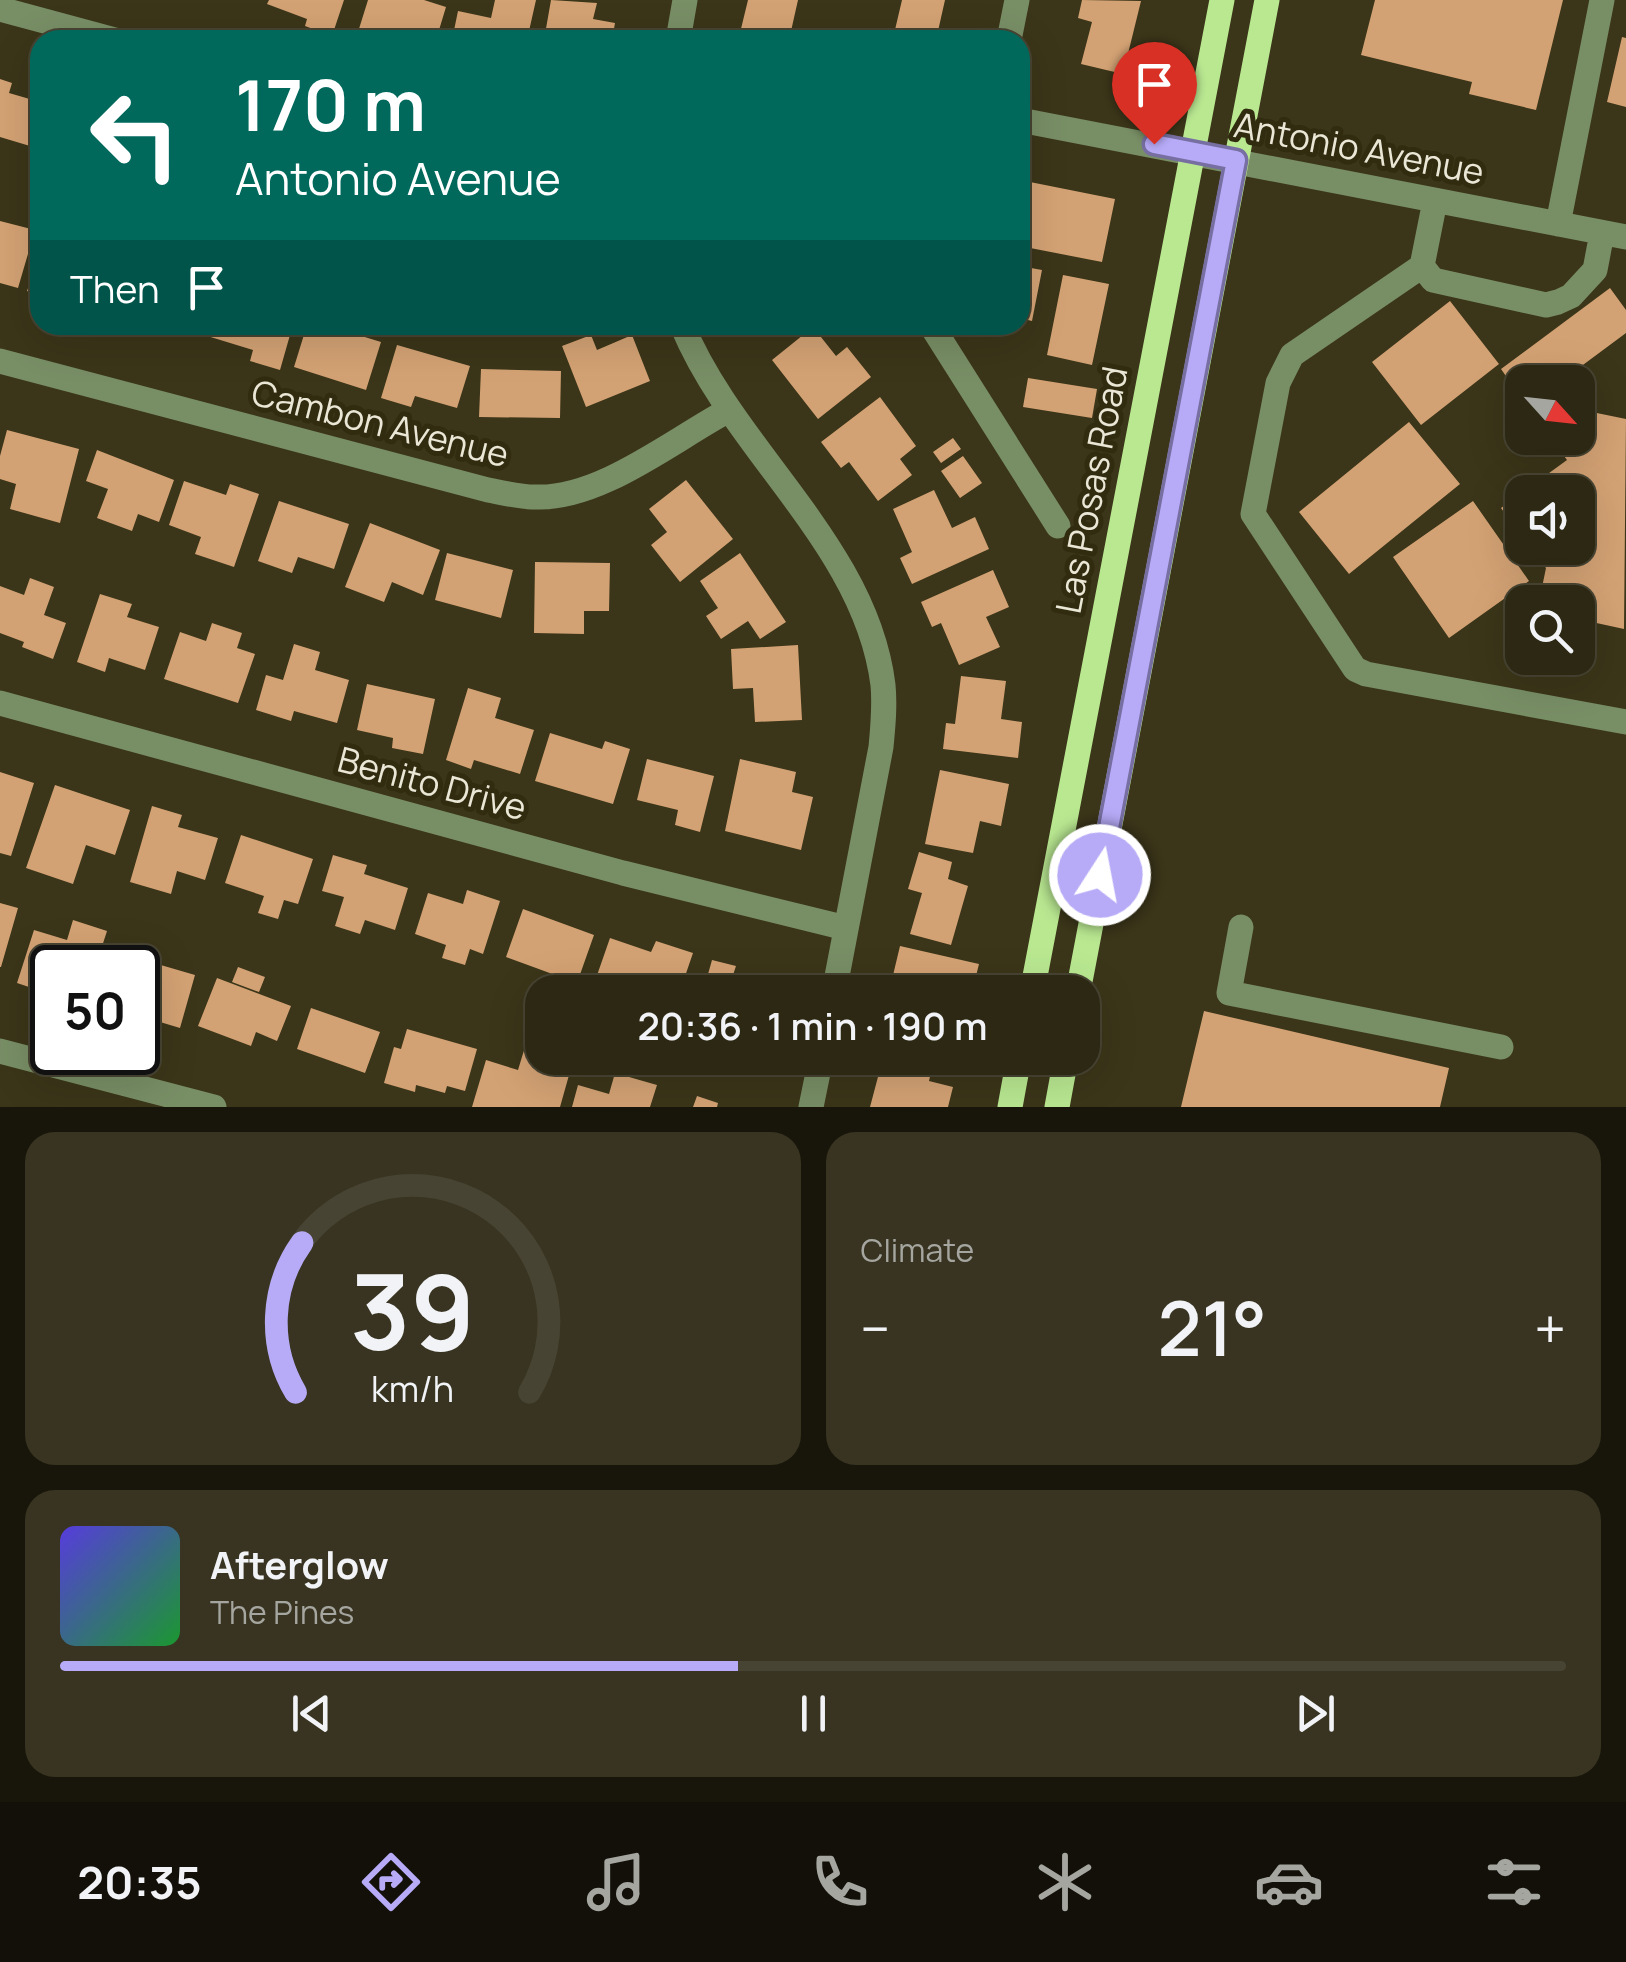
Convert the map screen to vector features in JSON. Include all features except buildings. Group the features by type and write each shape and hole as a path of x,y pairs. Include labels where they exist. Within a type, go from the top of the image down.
{"main road":[{"name":"Las Posas Road","path":"1035,975 1222,0"},
{"path":"1081,975 1267,0"},
{"path":"1010,1107 1016,1075"},
{"path":"1057,1107 1063,1075"}],"street":[{"path":"680,30 685,0"},
{"path":"1011,30 1018,0"},
{"path":"1558,224 1602,0"},
{"path":"0,10 77,30"},
{"name":"Antonio Avenue","path":"1030,122 1614,235"},
{"path":"1434,201 1422,266 1292,356 1278,383 1253,514 1355,668 1366,674 1626,722"},
{"path":"1422,266 1433,280 1546,305 1571,296 1584,284 1614,235"},
{"path":"686,335 729,410 847,577 868,623 877,655 884,706 881,746 837,975"},
{"path":"937,335 1058,526"},
{"name":"Cambon Avenue","path":"0,361 488,490 537,498 612,477 729,410"},
{"name":"Benito Drive","path":"0,704 846,928"},
{"path":"1241,927 1229,993 1501,1047"},
{"path":"0,1050 214,1107"},
{"path":"811,1107 818,1075"}],"route":[{"path":"1100,875 1236,160 1154,144"}]}
